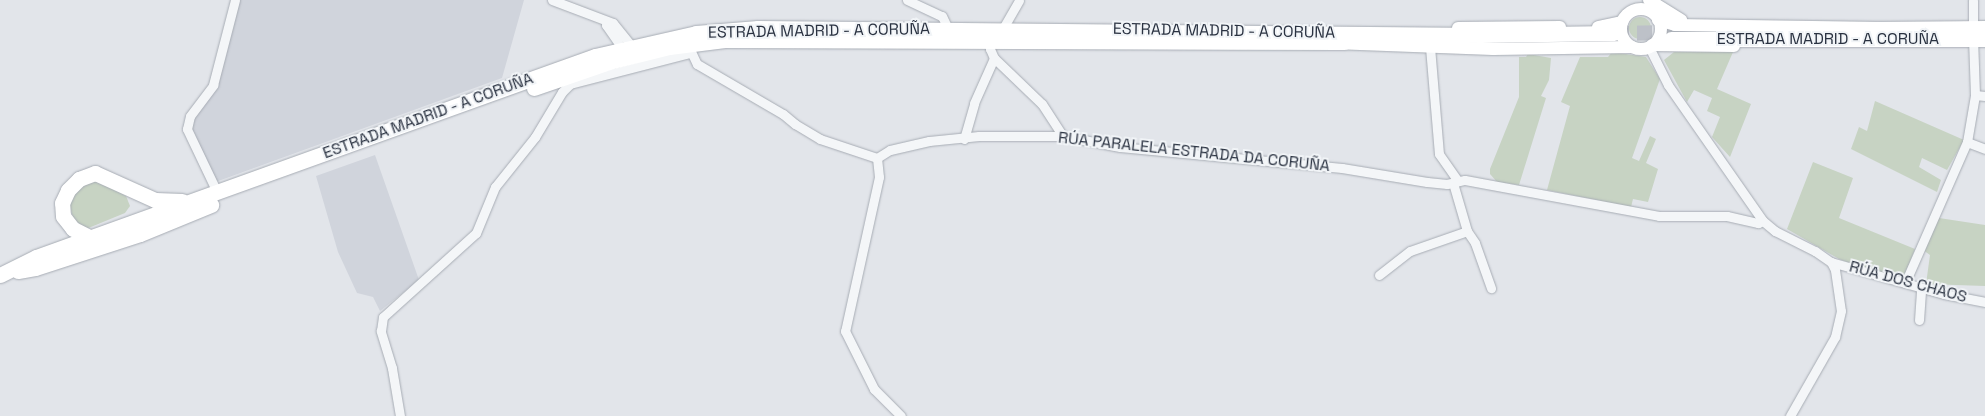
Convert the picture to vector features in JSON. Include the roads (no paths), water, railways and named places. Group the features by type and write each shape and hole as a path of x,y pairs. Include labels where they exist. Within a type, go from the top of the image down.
{"highway":[{"name":"ESTRADA MADRID - A CORUÑA","path":"3,274 36,268 140,234 247,192 566,82 609,62 689,49 766,39 990,40 1480,35 1619,27"},
{"name":"ESTRADA MADRID - A CORUÑA","path":"3,274 36,257 625,44 696,33 758,28 948,29 1331,37"},
{"name":"ESTRADA MADRID - A CORUÑA","path":"1672,36 1979,33"},
{"path":"140,234 130,231 101,240 88,239 73,229 63,216 62,203 68,190 79,179 95,174 155,200 196,200"}],"main road":[{"path":"1627,0 1619,27 1621,34 1632,47"},
{"path":"1637,0 1690,25"},
{"path":"1619,27 1647,5"},
{"path":"1647,5 1658,20 1660,34 1651,46"},
{"path":"1658,20 1670,24 1898,34"},
{"path":"1331,37 1430,47 1651,46 1664,48 1788,45 1898,34"}],"street":[{"path":"217,192 187,129 190,116 216,77 235,0"},
{"path":"552,0 616,26 625,44"},
{"path":"907,0 942,16 948,29"},
{"path":"1002,30 1019,0"},
{"path":"1904,283 1967,142 1975,95 1979,33 1973,0"},
{"path":"608,22 606,25 625,44"},
{"path":"990,40 990,50 994,58 1042,104 1063,136"},
{"path":"1651,46 1668,84 1763,221"},
{"path":"1430,47 1439,154 1455,182 1467,231 1475,243 1490,288"},
{"path":"400,416 392,368 381,331 384,317 476,233 495,187 566,82 638,66 689,49 697,64 820,139 877,158 879,177 845,331 874,389 901,416"},
{"path":"964,139 974,103 994,58"},
{"path":"1975,95 1985,96"},
{"name":"RÚA PARALELA ESTRADA DA CORUÑA","path":"877,158 890,150 929,141 1063,136 1120,146 1455,182 1659,216 1727,216 1758,223 1763,221"},
{"path":"1967,142 1985,149"},
{"name":"RÚA DOS CHAOS","path":"1763,221 1830,262 1921,288 1985,302"},
{"path":"1379,276 1410,251 1467,231"},
{"path":"1790,416 1835,337 1840,311 1837,280 1830,262"},
{"path":"1919,320 1921,288"}],"tunnel":[{"path":"1614,33 1672,32"}]}
